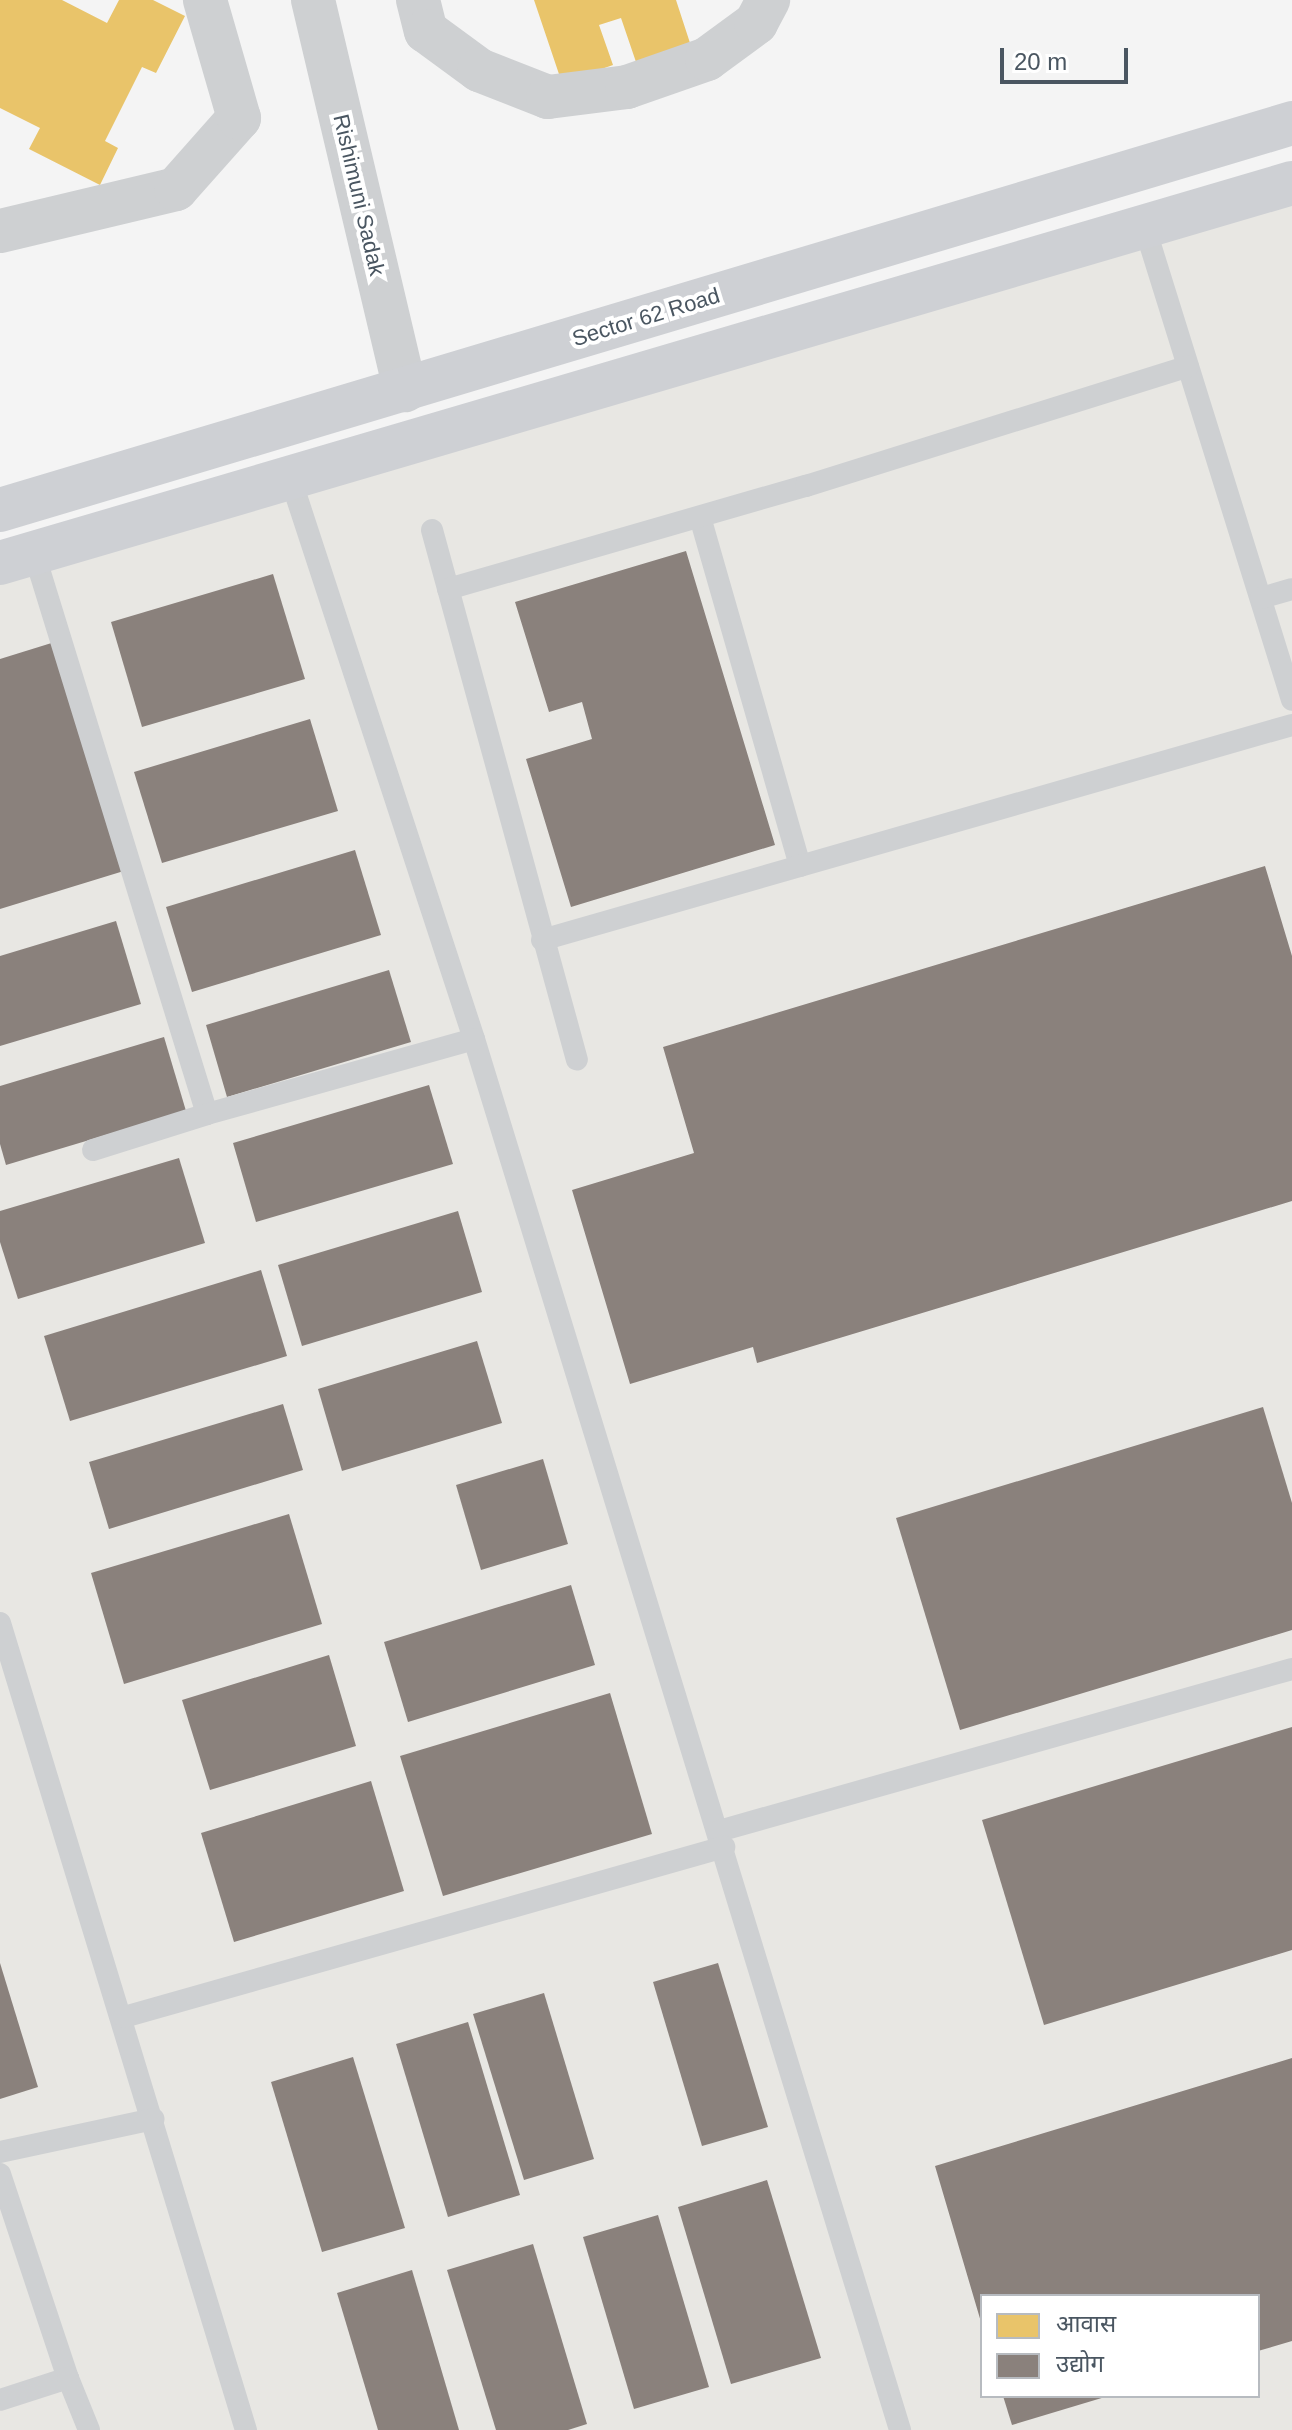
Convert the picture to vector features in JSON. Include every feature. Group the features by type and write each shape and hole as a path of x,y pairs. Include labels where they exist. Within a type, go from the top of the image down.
{"street":[{"path":"0,231 176,189 239,118 205,0"},
{"name":"Rishimuni Sadak","path":"313,0 405,390"},
{"path":"418,0 426,31 479,70 548,97 627,87 707,59 756,23 768,0"},
{"name":"Sector 62 Road","path":"0,510 1292,123"},
{"path":"17,558 1292,183"},
{"path":"920,235 937,288"}],"lane":[{"path":"1145,228 1292,700"},
{"path":"448,589 700,517 1188,366"},
{"path":"290,477 474,1039 721,1839 893,2428"},
{"path":"700,517 800,866"},
{"path":"432,530 577,1060"},
{"path":"17,558 207,1114"},
{"path":"1261,598 1292,589"},
{"path":"542,940 1292,725"},
{"path":"93,1150 207,1114 474,1039"},
{"path":"0,1623 124,2017 246,2430"},
{"path":"124,2017 1292,1669"},
{"path":"0,2152 154,2119"},
{"path":"0,2174 68,2378 89,2430"},
{"path":"0,2400 68,2378"}],"shaded area":[{"path":"1292,190 1292,2430 0,2430 0,568"}],"building: आवास":[{"path":"0,0 62,0 107,23 119,0 153,0 185,16 156,73 142,67 105,141 118,148 100,185 29,149 40,128 0,108"},
{"path":"534,0 676,0 690,43 636,62 621,18 599,25 613,65 562,83"}],"building: उद्योग":[{"path":"686,551 775,845 571,907 526,759 592,739 582,702 549,712 515,602"},
{"path":"273,574 305,679 142,727 111,622"},
{"path":"58,641 127,870 0,909 0,659"},
{"path":"310,719 338,811 162,863 134,772"},
{"path":"355,850 381,935 192,992 166,907"},
{"path":"1265,866 1292,956 1292,1201 757,1363 753,1347 630,1384 572,1190 694,1153 663,1047"},
{"path":"116,921 141,1004 0,1046 0,956"},
{"path":"389,970 411,1042 227,1097 206,1025"},
{"path":"164,1037 186,1111 6,1165 0,1144 0,1086"},
{"path":"429,1085 453,1164 256,1222 233,1143"},
{"path":"179,1158 205,1243 18,1299 0,1242 0,1211"},
{"path":"458,1211 482,1292 302,1346 278,1265"},
{"path":"261,1270 287,1356 70,1421 44,1336"},
{"path":"477,1341 502,1423 342,1471 318,1389"},
{"path":"283,1404 303,1470 109,1529 89,1462"},
{"path":"1263,1407 1292,1503 1292,1630 960,1730 896,1518"},
{"path":"543,1459 568,1544 481,1570 456,1485"},
{"path":"289,1514 322,1624 124,1684 91,1573"},
{"path":"571,1585 595,1665 408,1722 384,1642"},
{"path":"329,1655 356,1746 210,1790 182,1700"},
{"path":"610,1693 652,1834 443,1896 400,1756"},
{"path":"1292,1727 1292,1950 1044,2025 982,1820"},
{"path":"371,1781 404,1891 234,1942 201,1833"},
{"path":"0,1963 38,2087 0,2099"},
{"path":"718,1963 768,2127 702,2146 653,1982"},
{"path":"544,1993 594,2159 524,2180 473,2014"},
{"path":"468,2022 520,2195 448,2217 396,2044"},
{"path":"353,2057 405,2228 322,2252 271,2082"},
{"path":"1292,2058 1292,2341 1260,2350 1260,2294 980,2294 980,2319 935,2166"},
{"path":"767,2180 821,2358 731,2384 678,2207"},
{"path":"658,2215 709,2387 634,2409 583,2237"},
{"path":"533,2244 587,2424 568,2430 496,2430 447,2270"},
{"path":"412,2270 459,2430 378,2430 337,2293"},
{"path":"1004,2398 1102,2398 1012,2425"}]}
